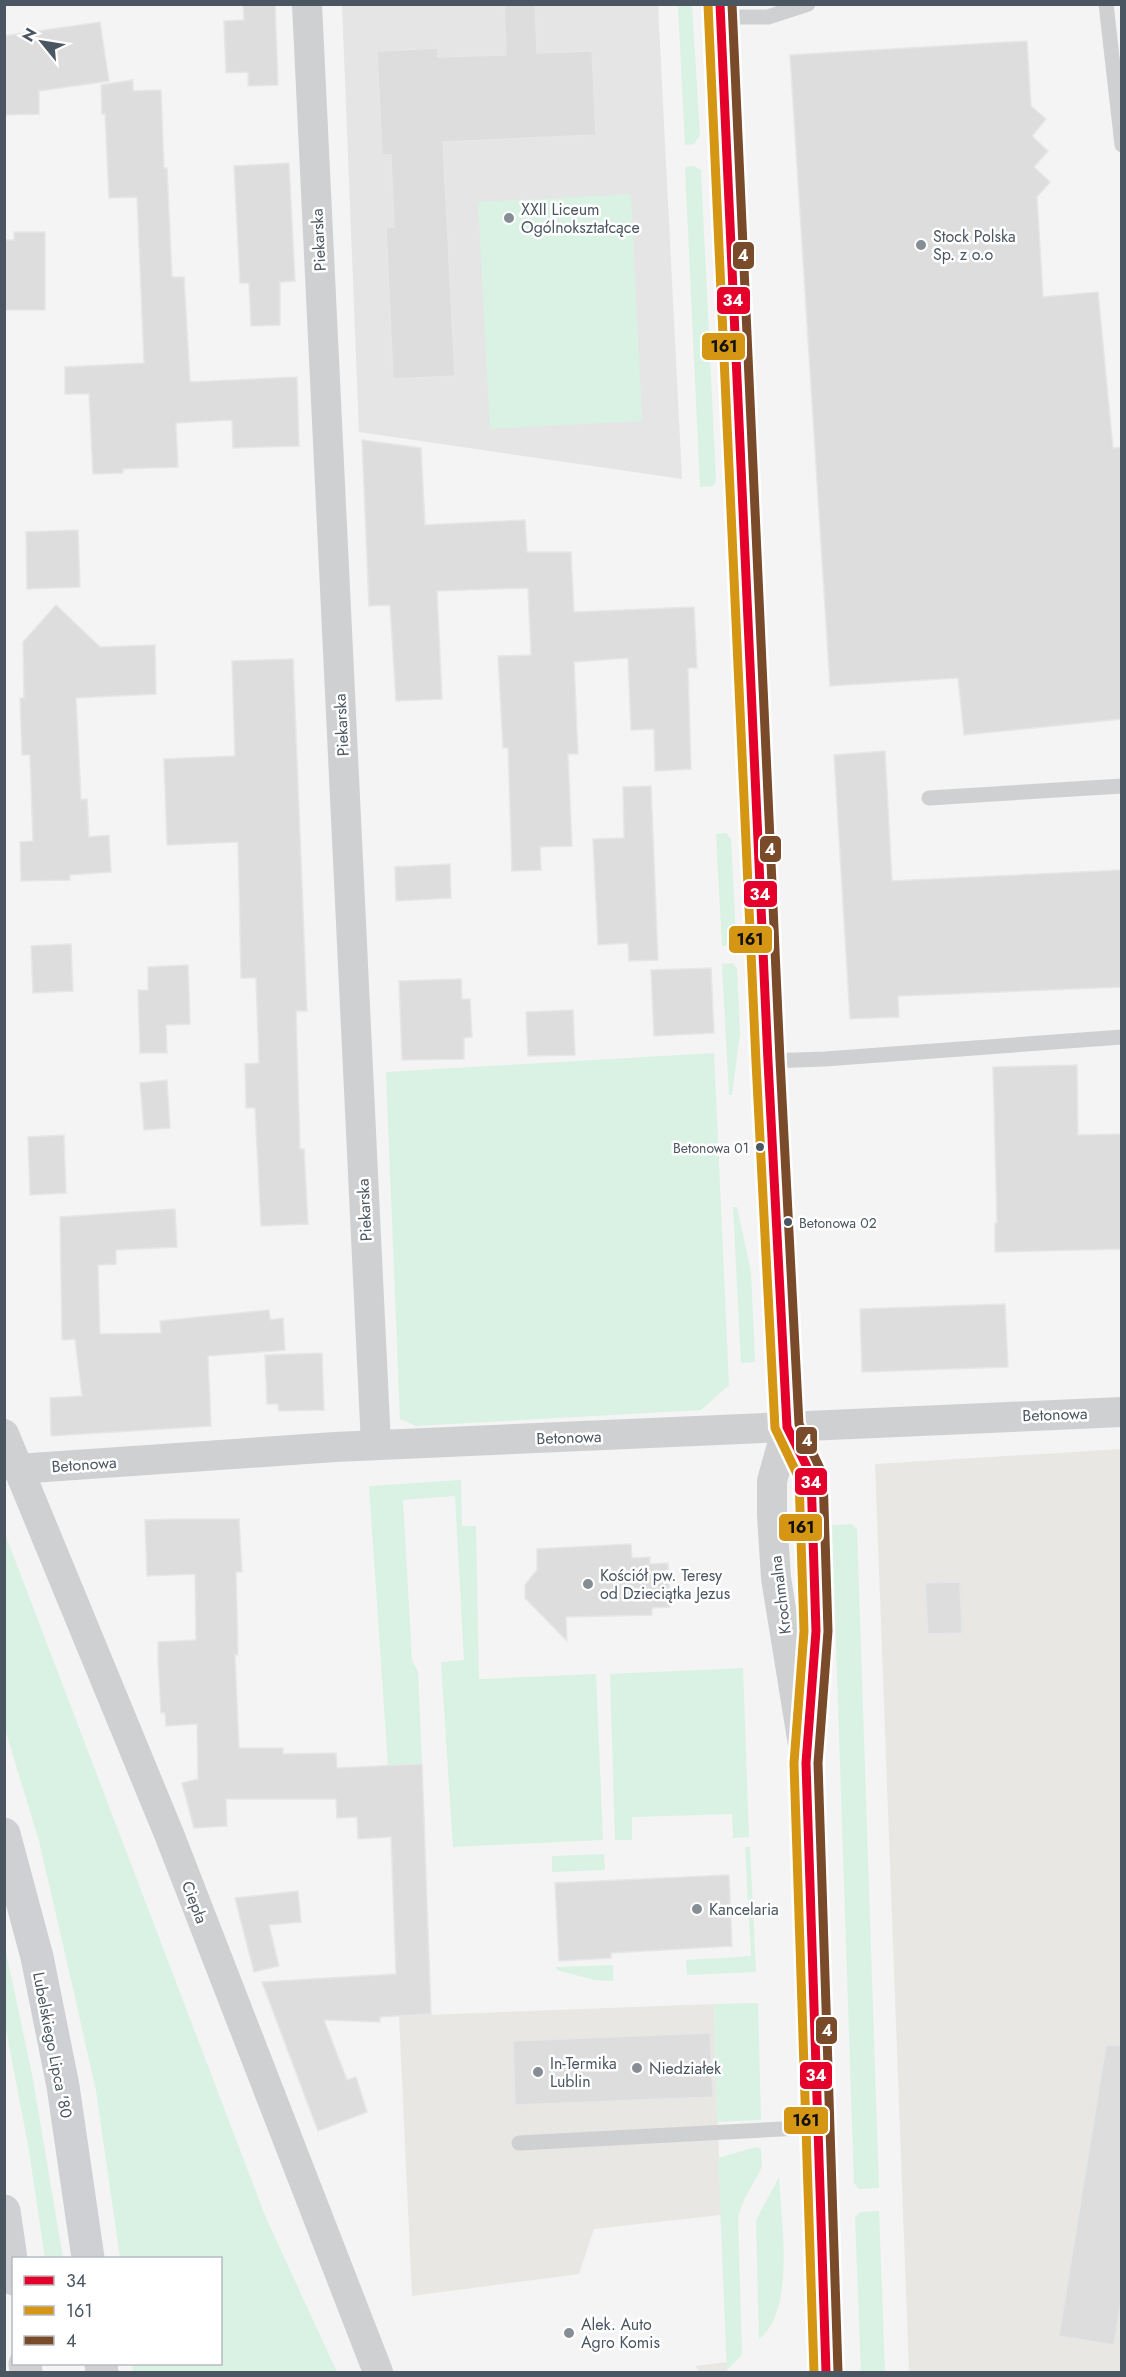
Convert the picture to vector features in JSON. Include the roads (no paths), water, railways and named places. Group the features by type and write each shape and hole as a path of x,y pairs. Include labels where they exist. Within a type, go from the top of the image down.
{"main road":[{"name":"Lubelskiego Lipca '80","path":"4,1834 37,1958 63,2086 88,2257"},
{"path":"4,2211 12,2265"}],"street":[{"name":"Piekarska","path":"307,4 376,1446"},
{"name":"Krochmalna","path":"720,11 787,1426 772,1481 772,1515 778,1589 806,1764"},
{"name":"Betonowa","path":"17,1469 376,1446 1122,1412"},
{"name":"Krochmalna","path":"787,1426 811,1475 816,1631 806,1764 826,2373"},
{"name":"Ciepła","path":"4,1434 169,1834 378,2373"}],"lane":[{"path":"720,11 768,17 808,4"},
{"path":"1106,4 1122,145"},
{"path":"929,798 1122,786"},
{"path":"768,1061 825,1059 1122,1037"},
{"path":"519,2143 819,2127"}],"place":[{"name":"XXII Liceum Ogólnokształcące","path":"509,218"},
{"name":"Stock Polska Sp. z o.o","path":"921,245"},
{"name":"Betonowa 01","path":"760,1147"},
{"name":"Betonowa 02","path":"788,1222"},
{"name":"Kościół pw. Teresy od Dzieciątka Jezus","path":"588,1584"},
{"name":"Kancelaria","path":"697,1909"},
{"name":"Niedziałek","path":"637,2068"},
{"name":"In-Termika Lublin","path":"538,2072"},
{"name":"Alek. Auto Agro Komis","path":"569,2333"}]}
